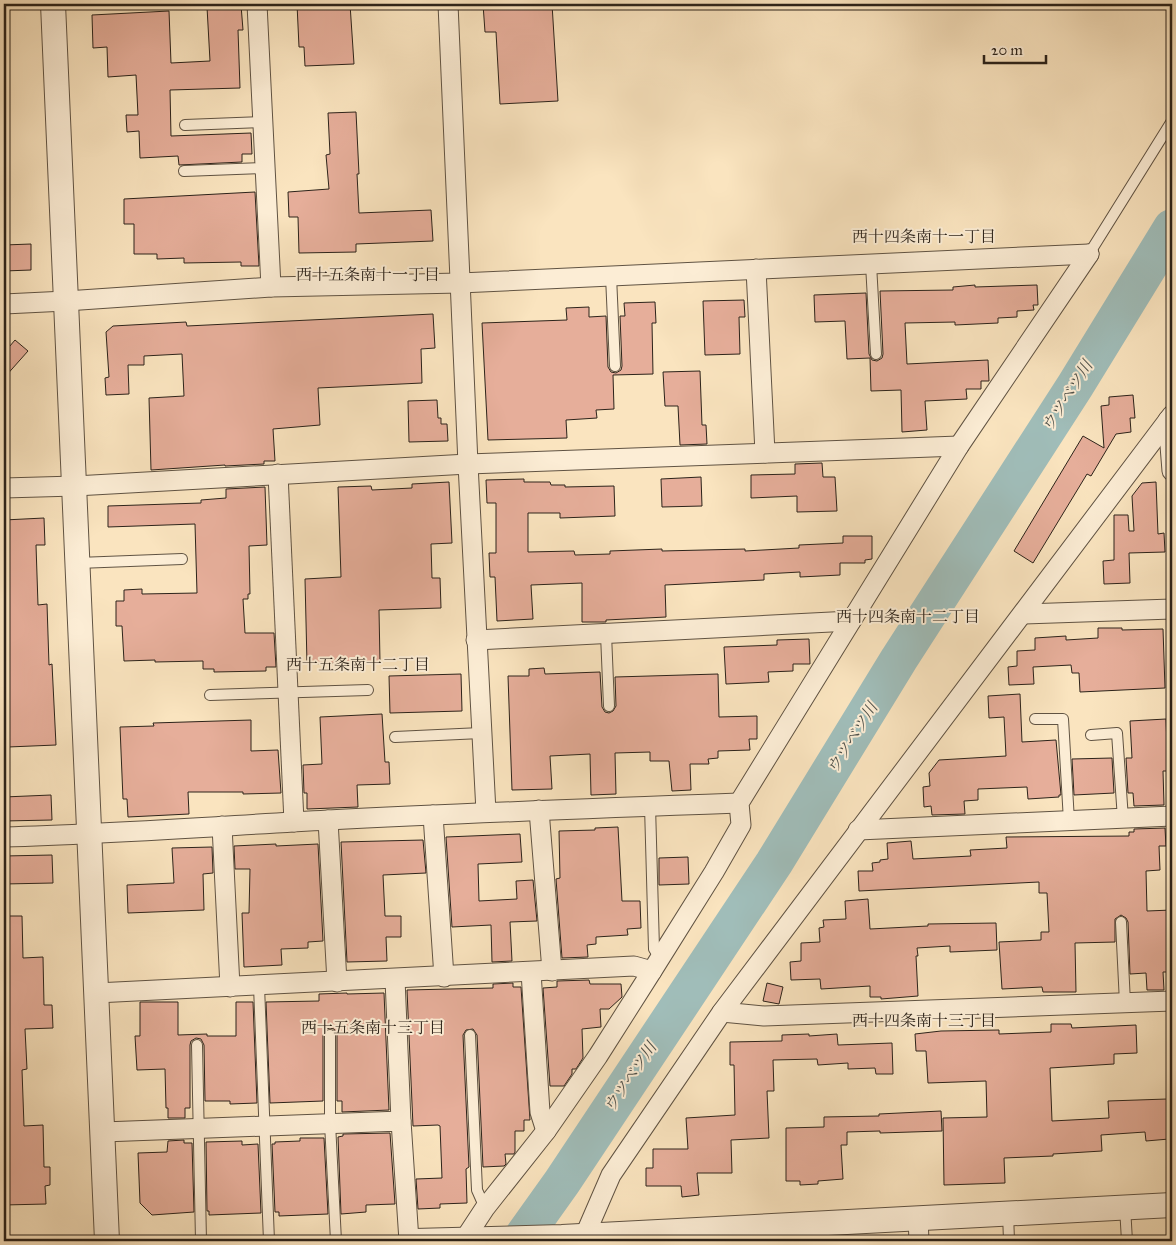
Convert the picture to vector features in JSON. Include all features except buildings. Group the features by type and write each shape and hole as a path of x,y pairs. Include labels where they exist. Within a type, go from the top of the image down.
{"street":[{"path":"53,4 107,1241"},
{"path":"258,4 271,287"},
{"path":"448,4 476,640 486,812"},
{"path":"4,304 66,302 271,287 460,283 1089,254"},
{"path":"473,1240 485,1208 546,1131 598,1056 656,965 741,825 738,803 959,446 1089,254"},
{"path":"756,269 765,452"},
{"path":"1170,418 1172,471"},
{"path":"576,1238 611,1175 722,1012 1170,418"},
{"path":"4,488 75,486 468,464 959,446"},
{"path":"278,474 294,822"},
{"path":"1024,614 1172,609"},
{"path":"476,640 851,621"},
{"path":"4,837 90,835 486,812 738,803"},
{"path":"540,810 552,971"},
{"path":"434,815 444,977"},
{"path":"858,830 1172,816"},
{"path":"328,820 337,982"},
{"path":"222,826 230,987"},
{"path":"96,993 656,965"},
{"path":"531,972 540,1112 546,1131"},
{"path":"395,979 401,1121 409,1241"},
{"path":"722,1012 764,1016 1172,1001"},
{"path":"102,1132 401,1121"},
{"path":"414,1241 738,1234 918,1218 1172,1205"},
{"path":"918,1218 919,1241"}],"lane":[{"path":"1089,254 1172,121"},
{"path":"185,125 263,122"},
{"path":"184,171 265,168"},
{"path":"871,264 876,354"},
{"path":"611,276 615,366"},
{"path":"78,563 182,559"},
{"path":"606,634 609,706"},
{"path":"210,695 368,690"},
{"path":"1035,720 1063,719 1069,821"},
{"path":"395,737 481,733"},
{"path":"1092,735 1117,733 1123,818"},
{"path":"650,806 656,965"},
{"path":"1121,922 1125,1003"},
{"path":"259,986 269,1241"},
{"path":"330,1035 330,1123 336,1241"},
{"path":"470,1035 477,1190 485,1208"},
{"path":"197,1045 197,1129 201,1241"},
{"path":"1125,1207 1127,1241"},
{"path":"1008,1213 1009,1241"}],"waterway":[{"name":"ウツベツ川","path":"520,1241 562,1182 774,863 899,659 1075,386 1172,228"}],"district":[{"name":"西十四条南十一丁目","path":"924,236"},
{"name":"西十五条南十一丁目","path":"368,274"},
{"name":"西十四条南十二丁目","path":"908,616"},
{"name":"西十五条南十二丁目","path":"358,664"},
{"name":"西十四条南十三丁目","path":"924,1020"},
{"name":"西十五条南十三丁目","path":"373,1027"}]}
